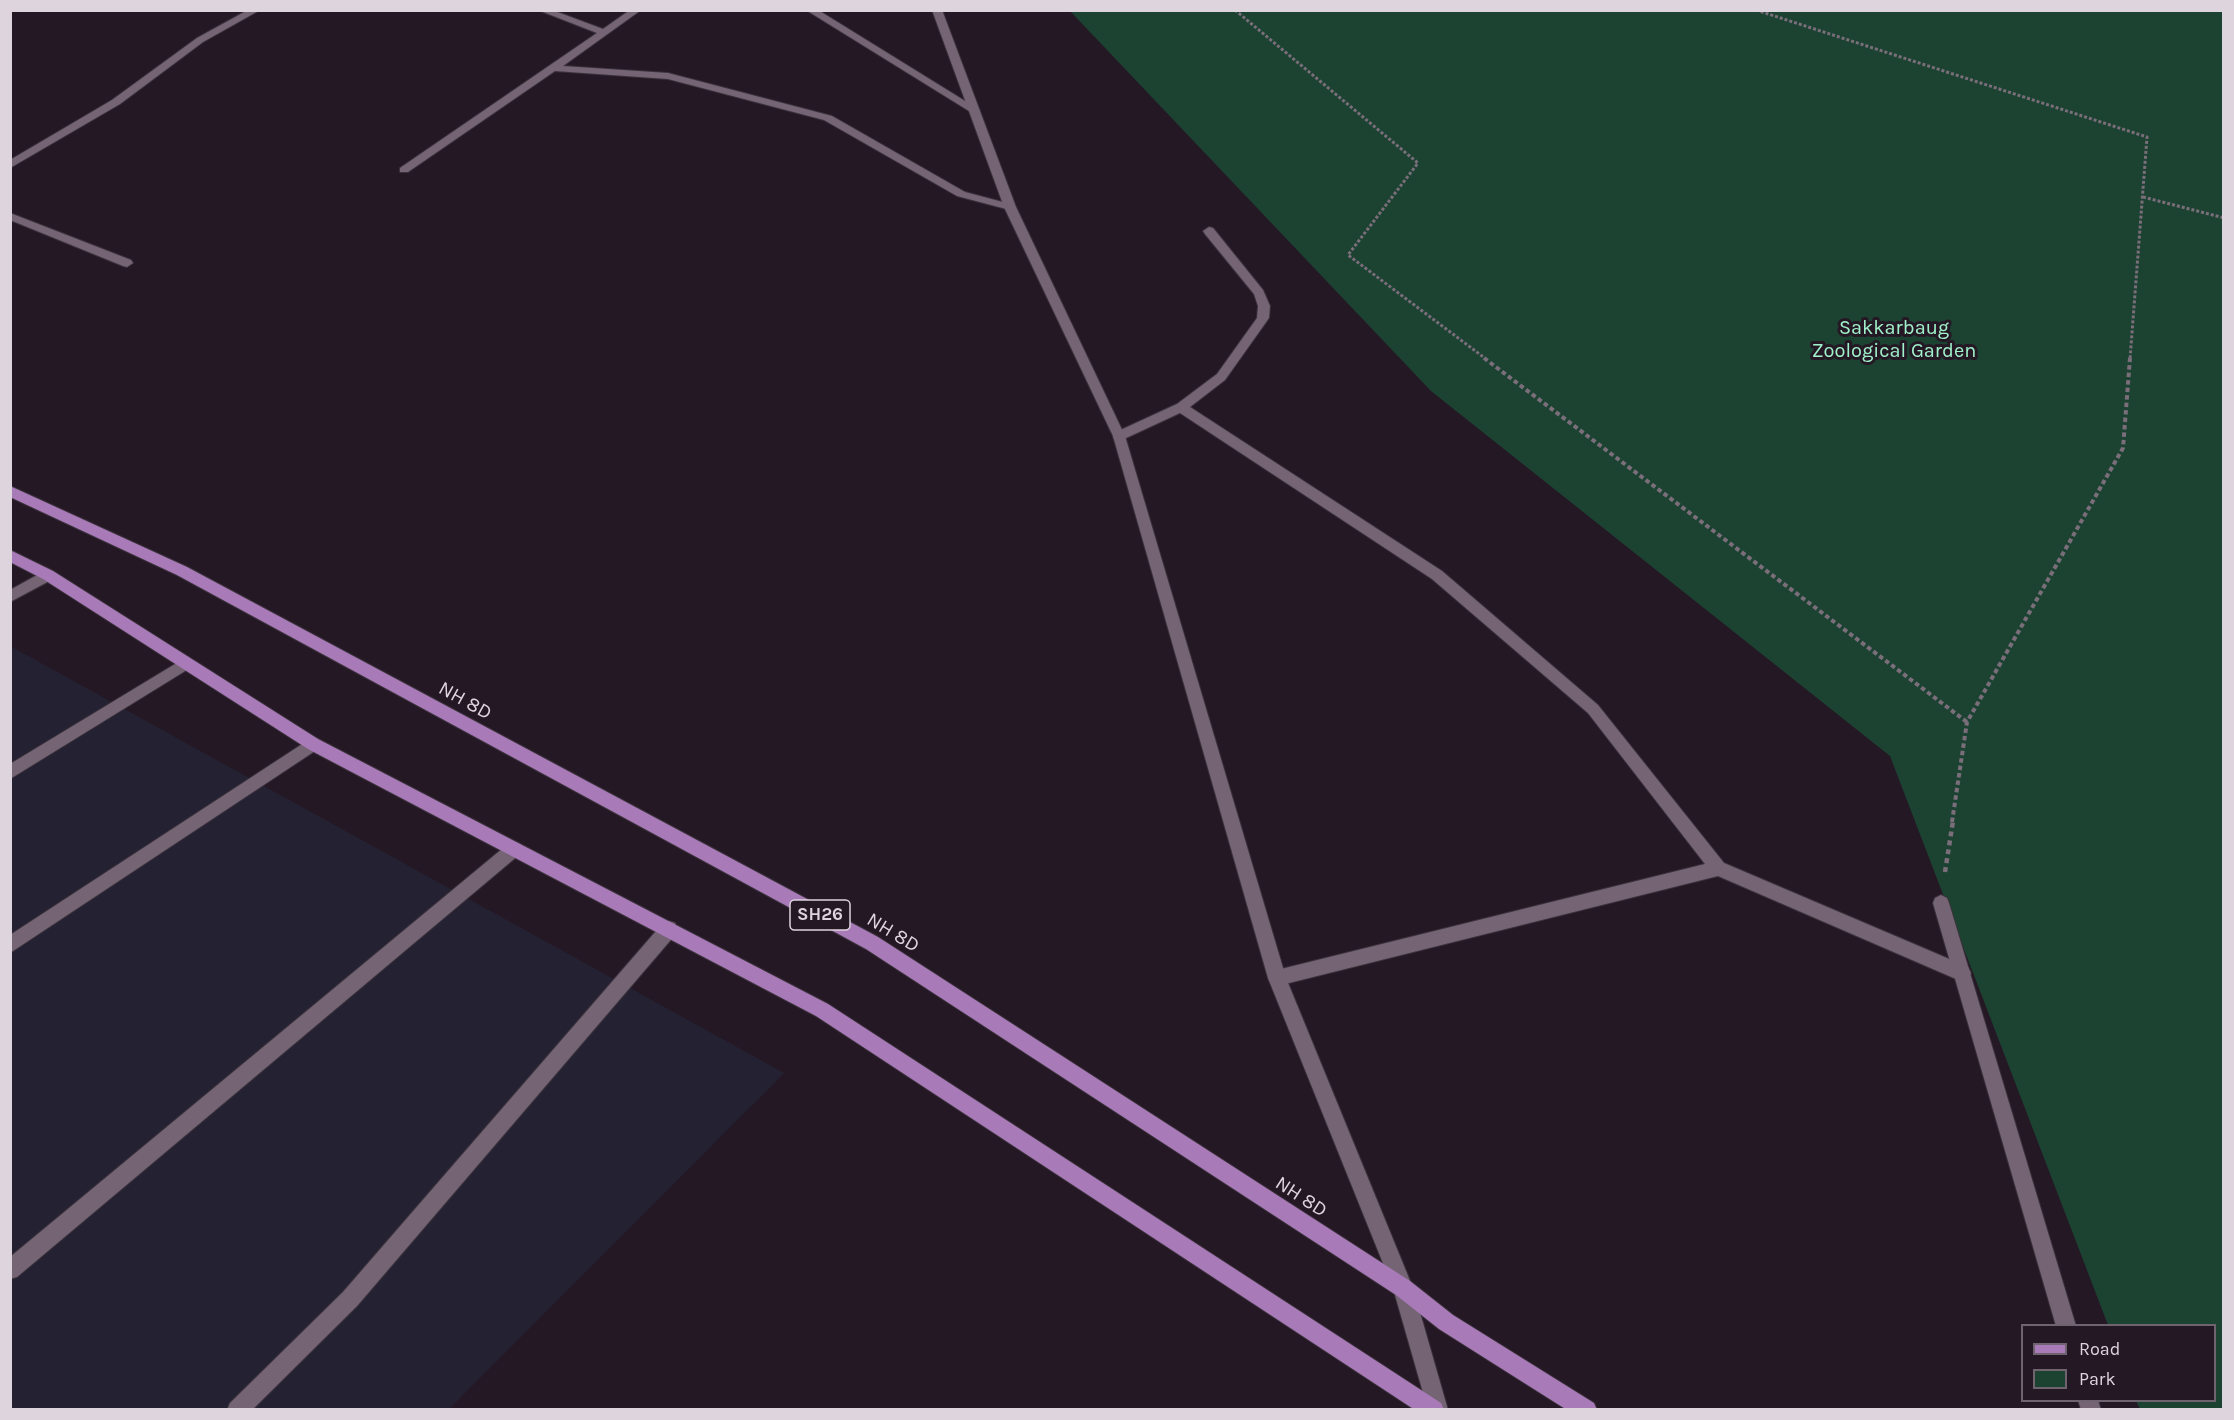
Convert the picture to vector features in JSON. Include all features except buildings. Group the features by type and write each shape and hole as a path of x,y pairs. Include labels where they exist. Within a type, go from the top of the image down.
{"main road":[{"name":"NH 8D","path":"10,491 182,571 872,943 1403,1288 1446,1322 1587,1410"},
{"path":"10,555 48,575 313,744 822,1010 1436,1410"}],"street":[{"path":"10,165 116,102 200,40 255,10"},
{"path":"542,10 604,33"},
{"path":"404,170 637,10"},
{"path":"810,10 973,109"},
{"path":"937,10 1011,207 1119,436 1277,978 1403,1288 1436,1410"},
{"path":"553,68 668,76 828,118 961,194 1011,207"},
{"path":"10,216 128,263"},
{"path":"1119,436 1181,406 1221,377 1263,318 1264,306 1259,293 1209,231"},
{"path":"1181,406 1437,575 1593,710 1718,868 1962,974"},
{"path":"10,597 48,575"},
{"path":"10,772 185,664"},
{"path":"10,945 313,744"},
{"path":"10,1270 514,849"},
{"path":"1277,978 1718,868"},
{"path":"1941,903 2065,1324"},
{"path":"237,1410 350,1299 669,929"}],"path":[{"path":"1235,10 1418,163 1348,255 1967,722"},
{"path":"1756,10 2147,137 2123,447 1967,722 1941,903"},
{"path":"2143,197 2223,218"}],"shaded area":[{"path":"10,646 784,1073 449,1409 11,1409"}],"green space":[{"name":"Sakkarbaug Zoological Garden","path":"1070,11 2223,11 2223,1409 2140,1409 2136,1402 2216,1402 2216,1324 2108,1324 1890,756 1431,391"}]}
